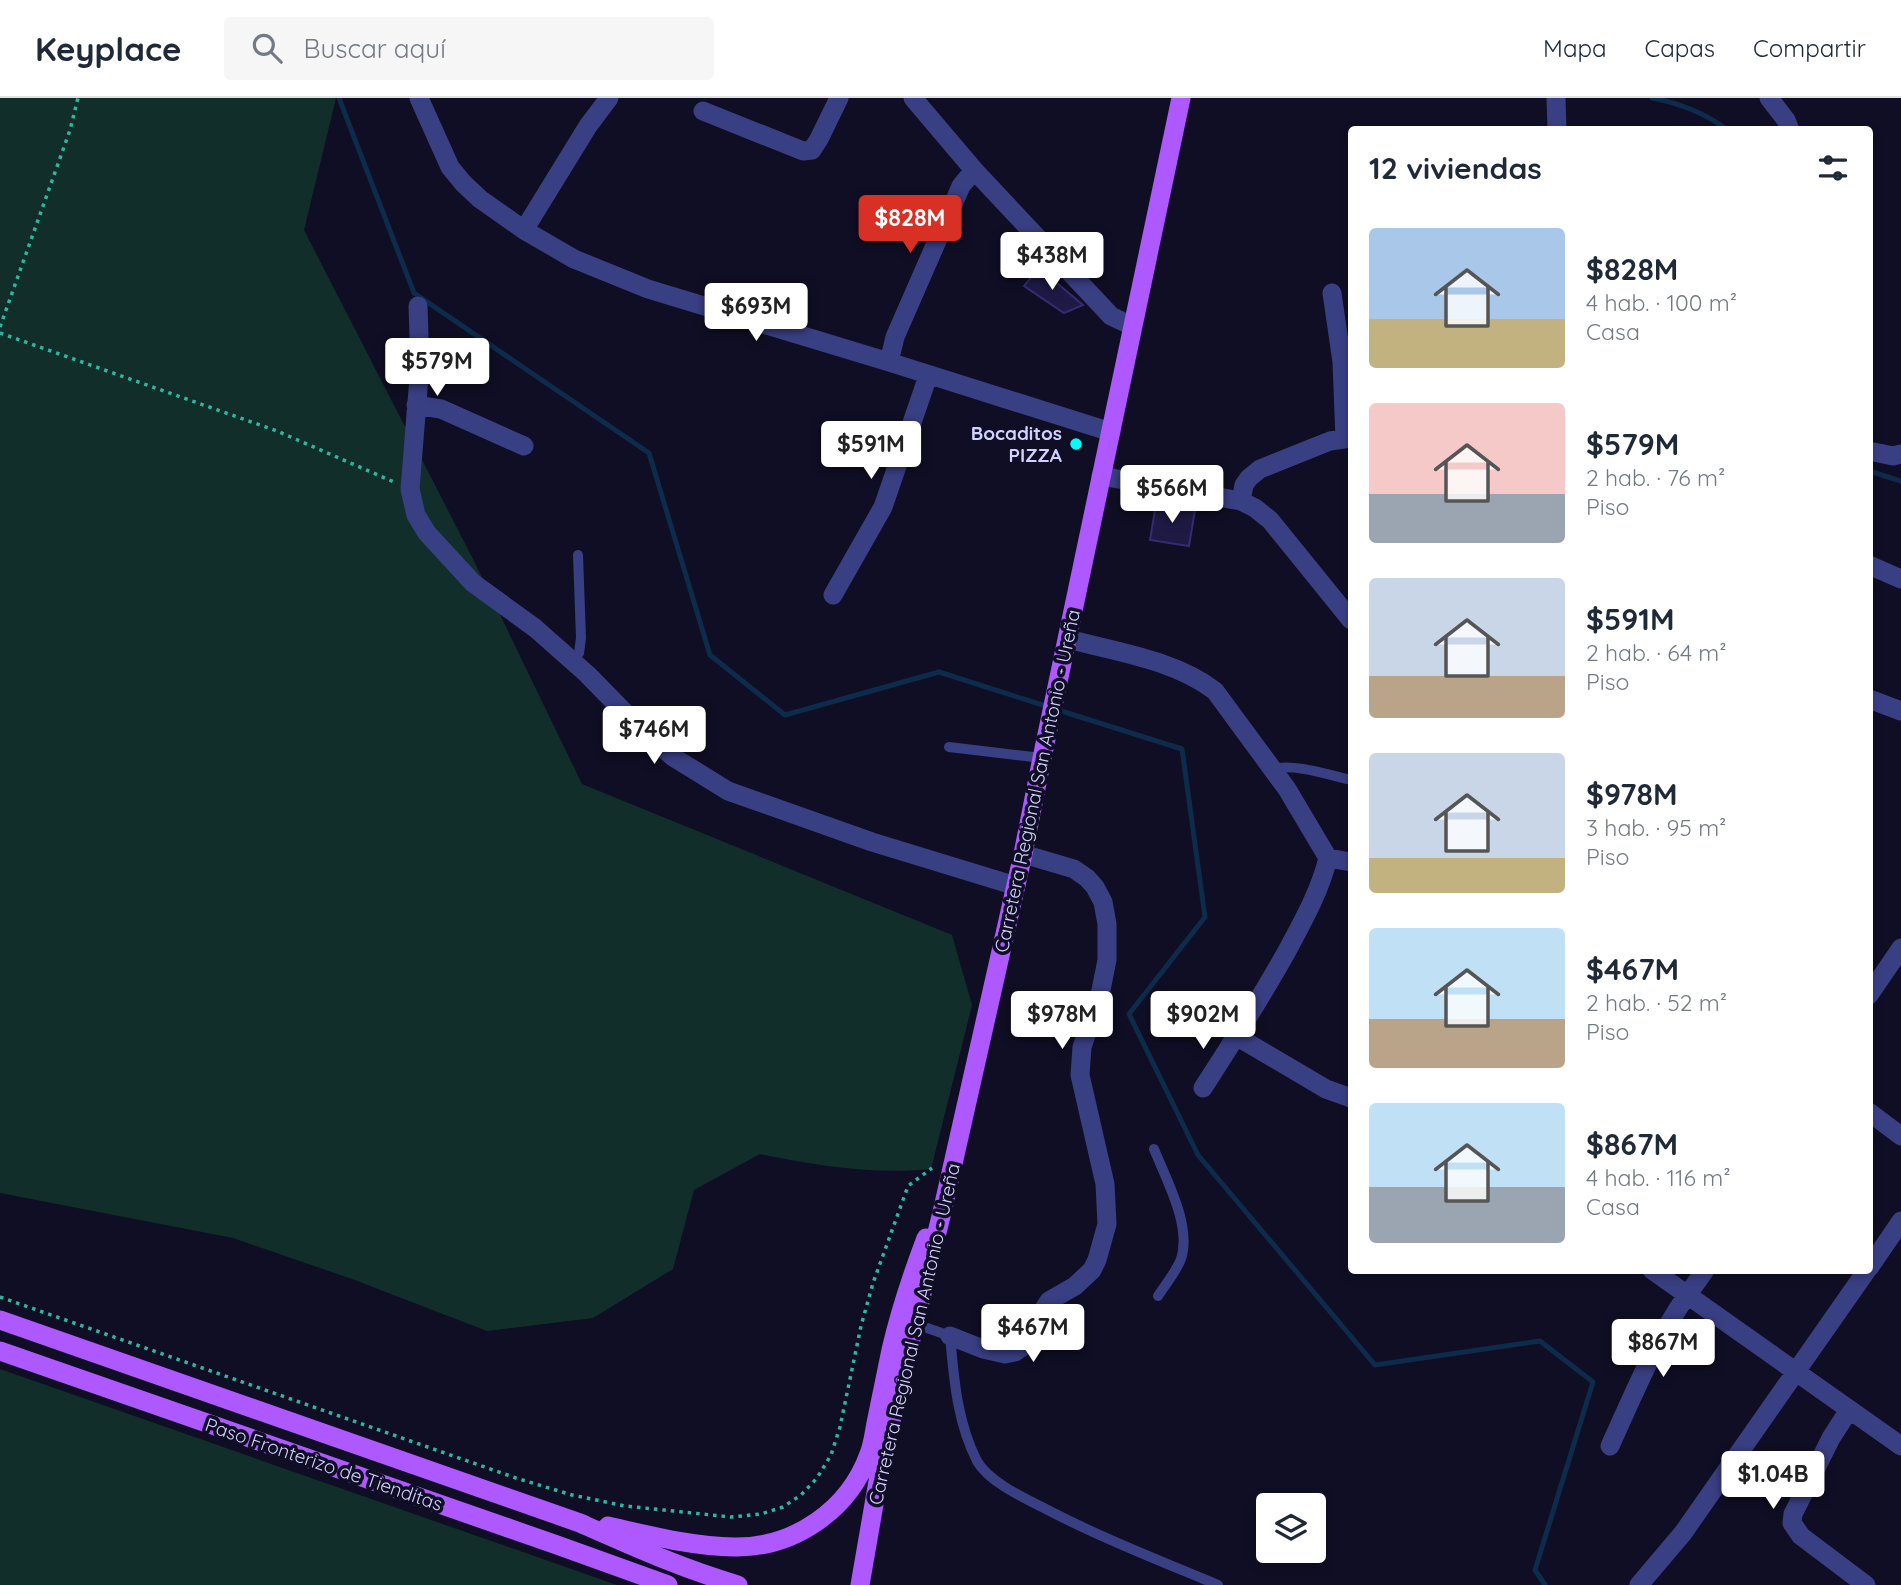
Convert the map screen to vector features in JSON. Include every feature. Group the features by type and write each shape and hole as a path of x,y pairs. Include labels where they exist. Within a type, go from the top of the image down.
{"main road":[{"name":"Carretera Regional San Antonio - Ureña","path":"860,1585 882,1458 916,1324 1023,855 1181,98"},
{"path":"580,1523 733,1547 758,1546 785,1539 808,1528 826,1515 856,1480 869,1453 901,1308 929,1229 943,1208"},
{"name":"Paso Fronterizo de Tienditas","path":"0,1320 580,1523"},
{"name":"Paso Fronterizo de Tienditas","path":"0,1351 668,1585"},
{"path":"580,1523 654,1556 738,1585"}],"street":[{"path":"419,98 450,167 463,183 480,199 524,230 574,259 648,289 1111,432"},
{"path":"524,230 588,126 609,98"},
{"path":"703,111 803,151 812,150 839,98"},
{"path":"913,98 974,170 1111,316 1132,326"},
{"path":"1556,98 1557,126"},
{"path":"1769,98 1788,126"},
{"path":"889,362 895,337 961,186 974,170"},
{"path":"1241,501 1244,485 1259,469 1330,441 1348,438 1339,334 1332,293"},
{"path":"418,306 420,365 410,489 416,515 426,533 473,583 535,628 673,757 728,792 872,842 1016,886"},
{"path":"833,595 883,506 928,376"},
{"path":"416,405 441,409 524,446"},
{"path":"1873,453 1893,456 1901,454"},
{"path":"1101,476 1241,501 1255,508 1270,520 1348,616"},
{"path":"1873,567 1901,579"},
{"path":"1068,639 1177,668 1215,691 1287,789 1328,858 1305,919 1268,985 1203,1088"},
{"path":"1873,700 1901,711"},
{"path":"950,1336 1005,1354 1022,1348 1032,1325 1049,1301 1076,1286 1092,1270 1107,1224 1105,1184 1080,1075 1082,1047 1100,995 1107,960 1107,924 1103,902 1095,887 1074,869 1023,855"},
{"path":"1328,858 1348,861"},
{"path":"1873,989 1901,948"},
{"path":"1236,1036 1325,1089 1348,1097"},
{"path":"1873,1115 1901,1136"},
{"path":"1873,1262 1901,1221"},
{"path":"1658,1274 1849,1410 1899,1442"},
{"path":"1610,1446 1636,1388 1675,1313 1702,1274"},
{"path":"1639,1585 1683,1533 1865,1274"},
{"path":"1849,1410 1831,1438 1793,1514 1793,1523 1801,1536 1867,1585"}],"lane":[{"path":"572,661 579,653 581,638 578,555"},
{"path":"949,747 1042,758"},
{"path":"1272,769 1279,767 1305,770 1348,779"},
{"path":"1154,1149 1180,1213 1183,1236 1181,1259 1158,1296"},
{"path":"916,1324 950,1336 957,1404 978,1464 1010,1491 1091,1533 1218,1585"}],"path":[{"path":"0,327 71,130 78,98"},
{"path":"0,333 276,431 410,489"},
{"path":"0,1297 516,1478 572,1495 625,1506 687,1513 730,1517 761,1514 783,1507 801,1495 817,1478 831,1455 840,1427 860,1326 873,1283 908,1186 931,1169"}],"green space":[{"path":"0,98 336,98 304,230 475,563 582,784 952,935 972,1005 931,1169 866,1170 760,1154 694,1190 673,1269 593,1318 487,1331 352,1279 233,1238 0,1193"},
{"path":"0,1369 617,1585 0,1585"}],"building":[{"path":"1039,268 1083,305 1064,313 1024,286"},
{"path":"1156,504 1195,510 1189,546 1150,540"}],"waterway":[{"path":"339,98 414,293 649,453 710,655 785,715 939,672 1049,707"},
{"path":"1652,98 1691,110 1721,126"},
{"path":"1873,472 1901,481"},
{"path":"1058,710 1182,749 1205,917 1129,1014 1198,1155 1375,1365 1540,1341 1593,1382 1535,1570 1545,1585"}],"place":[{"name":"Bocaditos PIZZA","path":"1076,444"}]}
